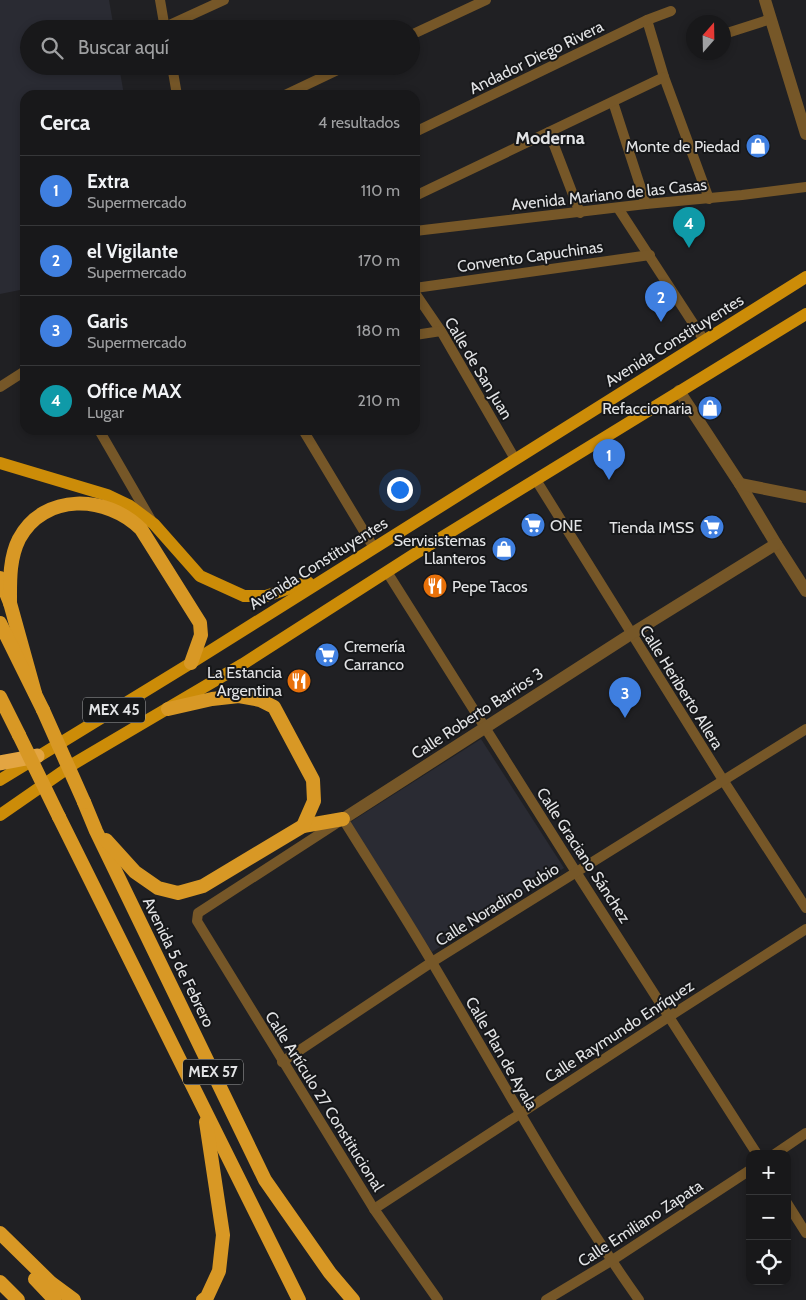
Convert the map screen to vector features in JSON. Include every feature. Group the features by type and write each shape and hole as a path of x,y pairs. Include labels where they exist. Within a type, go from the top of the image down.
{"highway":[{"path":"10,603 10,583 15,550 25,530 33,521 42,514 62,505 83,504 109,508 124,515 141,529 200,623 201,635 191,662"},
{"path":"0,578 10,603 35,693"},
{"name":"Avenida 5 de Febrero","path":"0,623 43,710 96,830 265,1180 330,1273 353,1300"},
{"path":"168,708 212,699 239,696 260,700 274,707 313,780 314,801 303,826"},
{"name":"MEX 57","path":"0,697 299,1300"},
{"path":"0,763 37,756"},
{"path":"96,830 135,872 158,888 178,893 203,886 303,826 343,819"},
{"path":"203,1300 207,1297 219,1271 223,1235 204,1109"},
{"path":"0,1233 51,1283 74,1300"},
{"path":"0,1241 55,1300"},
{"path":"0,1282 18,1300"}],"main road":[{"name":"Avenida Constituyentes","path":"0,780 806,277"},
{"path":"168,708 243,664 387,572 806,314"},
{"path":"0,463 107,495 130,506 154,524 200,576 244,596 266,596 327,576"},
{"name":"MEX 45","path":"0,815 74,763 168,708"}],"street":[{"path":"160,0 164,20"},
{"path":"182,20 224,0"},
{"path":"420,31 486,0"},
{"path":"765,0 806,134"},
{"name":"Andador Diego Rivera","path":"420,130 647,20 671,11"},
{"path":"731,32 771,19"},
{"path":"647,20 664,77 709,199"},
{"path":"174,75 176,90"},
{"path":"296,90 327,75"},
{"path":"420,194 664,77"},
{"path":"613,102 646,204"},
{"path":"549,132 580,213"},
{"name":"Avenida Mariano de las Casas","path":"420,230 806,187"},
{"path":"618,208 704,340"},
{"name":"Convento Capuchinas","path":"420,287 650,255"},
{"name":"Calle de San Juan","path":"420,300 441,331 515,459"},
{"path":"420,335 441,331"},
{"path":"0,387 20,374"},
{"path":"679,391 740,484 806,591"},
{"path":"102,435 154,524"},
{"path":"306,435 374,548"},
{"name":"Calle Heriberto Allera","path":"536,480 722,780 806,908"},
{"path":"740,484 806,496"},
{"name":"Calle Roberto Barrios 3","path":"198,913 485,727 776,544"},
{"name":"Calle Graciano Sánchez","path":"387,572 754,1150"},
{"name":"Calle Noradino Rubio","path":"282,1062 432,962 806,729"},
{"name":"Calle Plan de Ayala","path":"343,819 432,962 520,1115 611,1261 639,1300"},
{"name":"Calle Artículo 27 Constitucional","path":"198,913 196,921 282,1062 374,1209 438,1300"},
{"name":"Calle Raymundo Enríquez","path":"374,1209 806,929"},
{"path":"781,1150 806,1133"},
{"name":"Calle Emiliano Zapata","path":"546,1300 611,1261 746,1173"},
{"path":"791,1209 806,1233"}],"shaded area":[{"path":"0,0 109,0 112,20 20,20 20,75 121,75 123,90 20,90 20,290 0,294"},
{"path":"481,739 564,868 432,952 349,823"}],"place":[{"name":"Monte de Piedad","path":"758,146"},
{"name":"Office MAX","path":"689,248"},
{"name":"el Vigilante","path":"661,322"},
{"name":"Refaccionaria","path":"710,408"},
{"name":"Extra","path":"609,480"},
{"name":"ONE","path":"533,525"},
{"name":"Tienda IMSS","path":"712,527"},
{"name":"Servisistemas Llanteros","path":"504,549"},
{"name":"Pepe Tacos","path":"435,586"},
{"name":"Cremería Carranco","path":"327,655"},
{"name":"La Estancia Argentina","path":"299,681"},
{"name":"Garis","path":"625,718"}],"district":[{"name":"Moderna","path":"550,138"}]}
